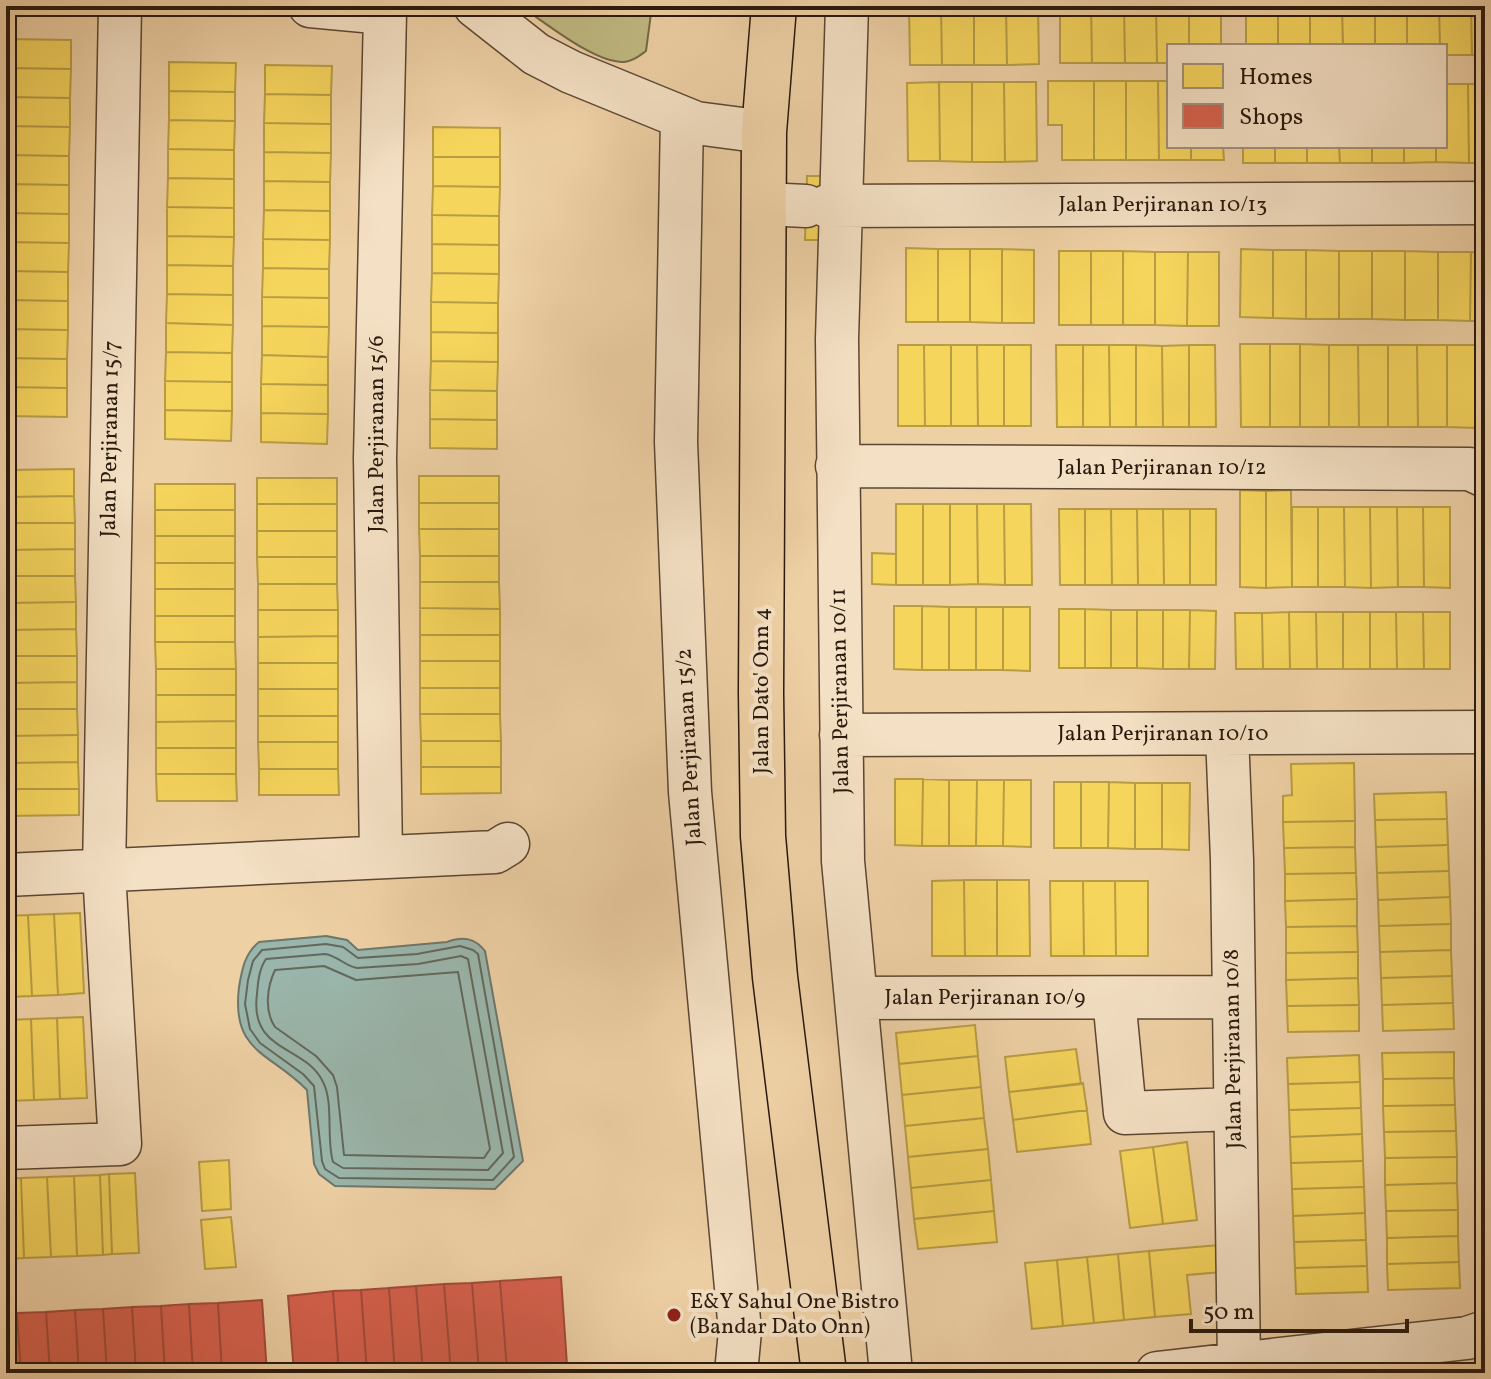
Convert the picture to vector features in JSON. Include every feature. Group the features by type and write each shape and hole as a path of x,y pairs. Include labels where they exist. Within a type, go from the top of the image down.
{"main road":[{"name":"Jalan Dato' Onn 4","path":"774,6 764,132 810,206 761,677 763,836 775,977 824,1373"}],"street":[{"name":"Jalan Perjiranan 15/7","path":"6,1148 120,1144 104,872 120,6"},
{"name":"Jalan Perjiranan 15/6","path":"310,6 385,13 375,458 381,856"},
{"path":"475,6 536,54 559,66 696,123 764,132"},
{"name":"Jalan Perjiranan 10/11","path":"847,6 810,206 837,466 843,861 891,1373"},
{"name":"Jalan Perjiranan 15/2","path":"682,118 676,442 690,792 740,1331 736,1373"},
{"name":"Jalan Perjiranan 10/13","path":"810,206 1485,203"},
{"name":"Jalan Perjiranan 10/12","path":"837,466 1470,469 1485,476"},
{"name":"Jalan Perjiranan 10/10","path":"841,735 1485,732"},
{"name":"Jalan Perjiranan 10/8","path":"1227,734 1239,1364"},
{"path":"6,875 495,852 508,844"},
{"name":"Jalan Perjiranan 10/9","path":"856,998 1233,997"},
{"name":"Jalan Perjiranan 10/9","path":"1114,998 1125,1113 1234,1109"},
{"path":"1157,1373 1476,1335"}],"shaded area":[{"path":"520,6 652,6 646,51 624,62 612,61 585,49"}],"water":[{"path":"326,936 347,940 358,950 463,939 477,943 485,951 523,1161 495,1189 335,1186 319,1174 314,1164 307,1090 247,1039 238,1009 243,968 250,951 259,942"}],"building: Homes":[{"path":"909,6 941,6 942,65 910,65"},
{"path":"941,6 974,6 974,65 942,65"},
{"path":"974,6 1006,6 1007,65 974,65"},
{"path":"1006,6 1038,6 1039,64 1007,65"},
{"path":"1060,6 1091,6 1092,63 1060,63"},
{"path":"1091,6 1124,6 1125,63 1092,63"},
{"path":"1124,6 1156,6 1157,63 1125,63"},
{"path":"1156,6 1189,6 1189,44 1167,44 1167,63 1157,63"},
{"path":"1189,6 1221,6 1221,44 1189,44"},
{"path":"1246,6 1278,6 1278,44 1246,44"},
{"path":"1278,6 1310,6 1310,44 1278,44"},
{"path":"1310,6 1342,6 1343,44 1310,44"},
{"path":"1342,6 1375,6 1375,44 1343,44"},
{"path":"1375,6 1407,6 1407,44 1375,44"},
{"path":"1407,6 1439,6 1440,44 1407,44"},
{"path":"1439,6 1471,6 1472,55 1447,55 1447,44 1440,44"},
{"path":"1471,6 1485,6 1485,55 1472,55"},
{"path":"6,39 71,40 71,69 6,68"},
{"path":"169,62 236,63 235,92 169,91"},
{"path":"265,65 332,66 331,95 265,94"},
{"path":"6,68 71,69 70,98 6,97"},
{"path":"1048,81 1094,81 1094,160 1062,160 1062,125 1048,125"},
{"path":"1094,81 1126,81 1126,160 1094,160"},
{"path":"1126,81 1158,81 1159,160 1126,160"},
{"path":"1158,81 1167,81 1167,148 1191,148 1191,160 1159,160"},
{"path":"939,82 940,161 908,161 907,83"},
{"path":"939,82 972,82 972,162 940,161"},
{"path":"972,82 1004,82 1005,162 972,162"},
{"path":"1004,82 1036,82 1037,161 1005,162"},
{"path":"1447,84 1468,84 1469,163 1436,162 1436,148 1447,148"},
{"path":"1468,84 1485,84 1485,163 1469,163"},
{"path":"169,91 235,92 235,121 169,120"},
{"path":"265,94 331,95 331,124 264,123"},
{"path":"6,97 70,98 70,127 6,126"},
{"path":"169,120 235,121 234,150 168,149"},
{"path":"264,123 331,124 331,153 264,152"},
{"path":"6,126 70,127 69,156 6,155"},
{"path":"433,127 500,128 500,157 433,157"},
{"path":"1191,148 1223,148 1224,160 1191,160"},
{"path":"1243,148 1275,148 1275,163 1243,163"},
{"path":"1275,148 1307,148 1307,163 1275,163"},
{"path":"1307,148 1339,148 1340,163 1307,163"},
{"path":"1339,148 1372,148 1372,163 1340,163"},
{"path":"1372,148 1404,148 1404,163 1372,163"},
{"path":"1404,148 1436,148 1436,162 1404,163"},
{"path":"168,149 234,150 234,179 168,178"},
{"path":"264,152 331,153 330,182 264,181"},
{"path":"6,155 69,156 69,185 6,184"},
{"path":"433,157 500,157 500,187 433,186"},
{"path":"807,176 828,176 825,240 805,240"},
{"path":"168,178 234,179 234,208 167,207"},
{"path":"264,181 330,182 330,211 264,210"},
{"path":"6,184 69,185 69,214 6,213"},
{"path":"433,186 500,187 499,216 432,215"},
{"path":"167,207 234,208 234,237 167,236"},
{"path":"264,210 330,211 330,240 263,239"},
{"path":"6,213 69,214 69,243 6,242"},
{"path":"432,215 499,216 499,245 432,244"},
{"path":"167,236 234,237 233,266 167,265"},
{"path":"263,239 330,240 329,269 263,268"},
{"path":"6,242 69,243 68,272 6,271"},
{"path":"432,244 499,245 499,274 432,273"},
{"path":"906,248 938,249 938,322 906,322"},
{"path":"938,249 970,249 970,322 938,322"},
{"path":"970,249 1002,249 1002,323 970,322"},
{"path":"1002,249 1034,250 1034,323 1002,323"},
{"path":"1241,249 1273,250 1273,318 1240,317"},
{"path":"1273,250 1306,250 1306,319 1273,318"},
{"path":"1306,250 1339,251 1339,319 1306,319"},
{"path":"1059,251 1091,251 1091,325 1059,325"},
{"path":"1091,251 1123,251 1123,325 1091,325"},
{"path":"1123,251 1155,252 1155,325 1123,325"},
{"path":"1339,251 1372,251 1372,319 1339,319"},
{"path":"1372,251 1405,251 1405,320 1372,319"},
{"path":"1405,251 1438,252 1438,320 1405,320"},
{"path":"1155,252 1188,252 1187,326 1155,325"},
{"path":"1188,252 1219,252 1219,326 1187,326"},
{"path":"1438,252 1471,252 1470,321 1438,320"},
{"path":"1471,252 1485,253 1485,321 1470,321"},
{"path":"167,265 233,266 233,295 167,294"},
{"path":"263,268 329,269 329,298 262,297"},
{"path":"6,271 68,272 68,301 6,300"},
{"path":"432,273 499,274 498,303 431,302"},
{"path":"167,294 233,295 233,325 166,323"},
{"path":"262,297 329,298 329,327 262,326"},
{"path":"6,300 68,301 68,330 6,329"},
{"path":"431,302 498,303 498,333 431,332"},
{"path":"166,323 233,325 232,353 166,352"},
{"path":"262,326 329,327 328,357 262,355"},
{"path":"6,329 68,330 67,359 6,358"},
{"path":"431,332 498,333 498,362 431,361"},
{"path":"1240,344 1270,344 1270,427 1241,427"},
{"path":"1270,344 1300,344 1300,427 1270,427"},
{"path":"1300,344 1329,345 1329,427 1300,427"},
{"path":"898,345 924,345 925,426 898,426"},
{"path":"924,345 951,345 951,426 925,426"},
{"path":"951,345 977,345 978,426 951,426"},
{"path":"977,345 1004,345 1004,426 978,426"},
{"path":"1004,345 1031,345 1031,426 1004,426"},
{"path":"1056,345 1083,345 1083,427 1057,427"},
{"path":"1083,345 1109,345 1110,427 1083,427"},
{"path":"1109,345 1136,345 1136,427 1110,427"},
{"path":"1136,345 1162,346 1163,427 1136,427"},
{"path":"1189,345 1189,427 1163,427 1162,346"},
{"path":"1189,345 1215,345 1216,427 1189,427"},
{"path":"1329,345 1358,345 1359,427 1329,427"},
{"path":"1358,345 1388,345 1388,427 1359,427"},
{"path":"1388,345 1417,345 1418,427 1388,427"},
{"path":"1417,345 1447,345 1447,427 1418,427"},
{"path":"1447,345 1476,345 1477,428 1447,427"},
{"path":"1476,345 1485,346 1485,428 1477,428"},
{"path":"166,352 232,353 232,382 165,381"},
{"path":"262,355 328,357 328,385 261,384"},
{"path":"6,358 67,359 67,388 6,387"},
{"path":"431,361 498,362 497,391 430,390"},
{"path":"165,381 232,382 232,411 165,410"},
{"path":"261,384 328,385 328,414 261,413"},
{"path":"6,387 67,388 67,417 6,416"},
{"path":"430,390 497,391 497,420 430,419"},
{"path":"165,410 232,411 231,441 165,439"},
{"path":"261,413 328,414 327,444 261,442"},
{"path":"430,419 497,420 497,449 430,448"},
{"path":"74,469 74,496 6,497 6,470"},
{"path":"419,476 499,476 499,503 419,503"},
{"path":"257,478 337,478 337,504 257,504"},
{"path":"155,484 235,484 235,510 155,510"},
{"path":"1240,490 1266,491 1266,588 1240,587"},
{"path":"1291,490 1292,587 1266,588 1266,491"},
{"path":"74,496 75,523 6,523 6,497"},
{"path":"419,503 499,503 499,529 419,529"},
{"path":"257,504 337,504 337,531 257,531"},
{"path":"896,504 923,504 923,585 896,585"},
{"path":"923,504 950,504 950,585 923,585"},
{"path":"950,504 977,504 978,584 950,585"},
{"path":"977,504 1004,504 1005,585 978,584"},
{"path":"1004,504 1031,504 1032,585 1005,585"},
{"path":"1292,507 1318,507 1318,587 1292,587"},
{"path":"1318,507 1344,507 1345,587 1318,587"},
{"path":"1344,507 1370,507 1371,588 1345,587"},
{"path":"1370,507 1397,507 1398,587 1371,588"},
{"path":"1397,507 1423,507 1424,587 1398,587"},
{"path":"1423,507 1450,507 1450,588 1424,587"},
{"path":"1059,509 1085,509 1085,585 1060,585"},
{"path":"1085,509 1111,509 1112,585 1085,585"},
{"path":"1111,509 1137,509 1138,585 1112,585"},
{"path":"1137,509 1163,509 1164,585 1138,585"},
{"path":"1163,509 1190,509 1190,585 1164,585"},
{"path":"1190,509 1216,509 1216,585 1190,585"},
{"path":"155,510 235,510 235,536 155,536"},
{"path":"6,523 75,523 75,549 6,550"},
{"path":"419,529 499,529 499,556 420,556"},
{"path":"257,531 337,531 337,557 257,557"},
{"path":"155,536 235,536 235,563 155,563"},
{"path":"75,549 75,576 6,576 6,550"},
{"path":"872,553 896,554 896,585 872,584"},
{"path":"420,556 499,556 499,582 420,582"},
{"path":"257,557 337,557 337,584 258,584"},
{"path":"155,563 235,563 235,589 155,589"},
{"path":"6,576 75,576 76,602 6,603"},
{"path":"420,582 499,582 500,609 420,608"},
{"path":"258,584 337,584 338,610 258,610"},
{"path":"155,589 235,589 235,616 155,616"},
{"path":"76,602 76,629 6,630 6,603"},
{"path":"894,606 922,606 922,670 894,669"},
{"path":"922,606 949,607 949,670 922,670"},
{"path":"949,607 976,607 976,670 949,670"},
{"path":"976,607 1003,607 1003,670 976,670"},
{"path":"1003,607 1030,607 1030,671 1003,670"},
{"path":"420,608 500,609 500,635 420,635"},
{"path":"1059,609 1085,609 1085,668 1059,668"},
{"path":"1085,609 1111,610 1111,668 1085,668"},
{"path":"258,610 338,610 338,636 258,637"},
{"path":"1111,610 1137,610 1137,668 1111,668"},
{"path":"1137,610 1163,610 1163,669 1137,668"},
{"path":"1163,610 1190,610 1189,669 1163,669"},
{"path":"1190,610 1216,611 1215,669 1189,669"},
{"path":"1289,612 1316,612 1317,669 1290,669"},
{"path":"1289,612 1290,669 1263,669 1262,613"},
{"path":"1316,612 1343,612 1343,669 1317,669"},
{"path":"1343,612 1370,612 1370,669 1343,669"},
{"path":"1370,612 1396,612 1397,669 1370,669"},
{"path":"1396,612 1423,612 1424,669 1397,669"},
{"path":"1423,612 1450,612 1450,669 1424,669"},
{"path":"1235,613 1262,613 1263,669 1236,669"},
{"path":"155,616 235,616 235,642 155,642"},
{"path":"76,629 77,656 6,656 6,630"},
{"path":"420,635 500,635 500,661 420,661"},
{"path":"338,636 338,663 258,663 258,637"},
{"path":"155,642 235,642 236,669 156,669"},
{"path":"6,656 77,656 77,682 6,683"},
{"path":"420,661 500,661 500,688 420,688"},
{"path":"258,663 338,663 338,689 258,689"},
{"path":"156,669 236,669 236,695 156,695"},
{"path":"77,682 77,709 6,709 6,683"},
{"path":"420,688 500,688 500,714 420,714"},
{"path":"258,689 338,689 338,716 258,716"},
{"path":"156,695 236,695 236,721 156,722"},
{"path":"6,709 77,709 78,735 6,736"},
{"path":"420,714 500,714 501,741 421,741"},
{"path":"258,716 338,716 338,742 258,742"},
{"path":"236,721 236,748 156,748 156,722"},
{"path":"78,735 78,762 6,763 6,736"},
{"path":"421,741 501,741 501,767 421,767"},
{"path":"258,742 338,742 338,769 259,769"},
{"path":"156,748 236,748 236,774 156,774"},
{"path":"78,762 79,789 6,789 6,763"},
{"path":"1354,763 1355,821 1283,822 1283,796 1292,795 1291,764"},
{"path":"421,767 501,767 501,793 421,794"},
{"path":"259,769 338,769 339,795 259,795"},
{"path":"156,774 236,774 237,801 157,801"},
{"path":"895,779 923,779 922,846 895,845"},
{"path":"923,779 949,780 949,846 922,846"},
{"path":"949,780 977,780 976,846 949,846"},
{"path":"977,780 1004,780 1003,846 976,846"},
{"path":"1004,780 1031,780 1031,847 1003,846"},
{"path":"1054,782 1081,782 1081,848 1054,848"},
{"path":"1081,782 1109,782 1108,848 1081,848"},
{"path":"1109,782 1135,783 1135,849 1108,848"},
{"path":"1135,783 1162,783 1162,849 1135,849"},
{"path":"1162,783 1190,783 1189,850 1162,849"},
{"path":"6,789 79,789 79,815 6,816"},
{"path":"1446,792 1447,819 1375,820 1374,794"},
{"path":"1447,819 1448,845 1376,847 1375,820"},
{"path":"1355,821 1355,847 1284,848 1283,822"},
{"path":"1448,845 1449,871 1377,873 1376,847"},
{"path":"1355,847 1356,873 1285,874 1284,848"},
{"path":"1449,871 1450,897 1378,900 1377,873"},
{"path":"1356,873 1357,899 1285,901 1285,874"},
{"path":"964,880 965,956 932,956 932,881"},
{"path":"964,880 997,880 997,956 965,956"},
{"path":"997,880 1029,880 1030,956 997,956"},
{"path":"1050,881 1083,881 1084,956 1051,956"},
{"path":"1083,881 1115,881 1116,956 1084,956"},
{"path":"1115,881 1148,881 1148,956 1116,956"},
{"path":"1450,897 1451,924 1379,926 1378,900"},
{"path":"1357,899 1357,926 1286,927 1285,901"},
{"path":"80,913 84,993 58,995 54,914"},
{"path":"54,914 58,995 32,996 28,915"},
{"path":"28,915 32,996 6,997 6,916"},
{"path":"1451,924 1451,950 1380,952 1379,926"},
{"path":"1357,926 1358,952 1286,953 1286,927"},
{"path":"1451,950 1452,976 1381,978 1380,952"},
{"path":"1358,952 1358,978 1286,980 1286,953"},
{"path":"1452,976 1453,1003 1382,1005 1381,978"},
{"path":"1358,978 1359,1005 1287,1006 1286,980"},
{"path":"1453,1003 1454,1029 1383,1031 1382,1005"},
{"path":"1359,1005 1359,1031 1288,1032 1287,1006"},
{"path":"83,1017 87,1098 60,1099 57,1018"},
{"path":"57,1018 60,1099 34,1100 31,1019"},
{"path":"31,1019 34,1100 8,1101 6,1020"},
{"path":"975,1025 978,1056 899,1064 896,1033"},
{"path":"1076,1049 1081,1084 1009,1092 1005,1057"},
{"path":"1454,1052 1454,1078 1383,1079 1382,1053"},
{"path":"1359,1055 1360,1082 1288,1084 1287,1058"},
{"path":"978,1056 981,1087 902,1095 899,1064"},
{"path":"1454,1078 1455,1105 1383,1106 1383,1079"},
{"path":"1360,1082 1361,1108 1289,1110 1288,1084"},
{"path":"1083,1083 1087,1110 1013,1120 1009,1092"},
{"path":"981,1087 984,1118 905,1126 902,1095"},
{"path":"1455,1105 1456,1131 1384,1132 1383,1106"},
{"path":"1361,1108 1362,1134 1290,1137 1289,1110"},
{"path":"1087,1110 1091,1144 1017,1152 1013,1120"},
{"path":"984,1118 988,1149 908,1157 905,1126"},
{"path":"1456,1131 1457,1157 1385,1158 1384,1132"},
{"path":"1362,1134 1363,1161 1291,1163 1290,1137"},
{"path":"1187,1142 1197,1220 1163,1224 1153,1147"},
{"path":"1153,1147 1163,1224 1130,1228 1120,1151"},
{"path":"988,1149 991,1180 911,1188 908,1157"},
{"path":"1457,1157 1457,1183 1385,1185 1385,1158"},
{"path":"229,1160 231,1209 202,1211 199,1162"},
{"path":"1363,1161 1364,1187 1292,1189 1291,1163"},
{"path":"135,1173 139,1253 112,1254 109,1174"},
{"path":"109,1174 112,1254 103,1255 100,1175"},
{"path":"100,1175 103,1255 77,1256 74,1176"},
{"path":"74,1176 77,1256 51,1257 47,1177"},
{"path":"47,1177 51,1257 24,1258 21,1178"},
{"path":"21,1178 24,1258 6,1259 6,1179"},
{"path":"991,1180 994,1211 914,1219 911,1188"},
{"path":"1457,1183 1458,1210 1386,1211 1385,1185"},
{"path":"1364,1187 1365,1213 1293,1216 1292,1189"},
{"path":"1458,1210 1458,1236 1387,1238 1386,1211"},
{"path":"994,1211 997,1242 918,1249 914,1219"},
{"path":"1365,1213 1366,1240 1294,1242 1293,1216"},
{"path":"231,1217 236,1267 205,1269 201,1220"},
{"path":"1458,1236 1459,1262 1387,1264 1387,1238"},
{"path":"1366,1240 1367,1266 1295,1268 1294,1242"},
{"path":"1219,1245 1222,1272 1187,1275 1191,1314 1155,1317 1149,1251"},
{"path":"1149,1251 1155,1317 1124,1320 1118,1254"},
{"path":"1118,1254 1124,1320 1094,1323 1087,1257"},
{"path":"1087,1257 1094,1323 1063,1326 1057,1260"},
{"path":"1057,1260 1063,1326 1032,1329 1025,1263"},
{"path":"1459,1262 1460,1288 1388,1290 1387,1264"},
{"path":"1367,1266 1368,1292 1296,1294 1295,1268"}],"building: Shops":[{"path":"561,1277 567,1365 507,1370 500,1281"},
{"path":"500,1281 507,1370 479,1372 472,1283"},
{"path":"472,1283 479,1372 451,1373 444,1284"},
{"path":"444,1284 451,1373 423,1373 416,1286"},
{"path":"416,1286 423,1373 395,1373 389,1288"},
{"path":"389,1288 395,1373 367,1373 361,1290"},
{"path":"361,1290 367,1373 339,1373 333,1291"},
{"path":"333,1291 339,1373 294,1373 288,1296"},
{"path":"262,1300 267,1373 222,1373 218,1303"},
{"path":"218,1303 222,1373 193,1373 189,1304"},
{"path":"189,1304 193,1373 165,1373 161,1306"},
{"path":"161,1306 165,1373 136,1373 132,1307"},
{"path":"132,1307 136,1373 107,1373 103,1309"},
{"path":"103,1309 107,1373 79,1373 75,1310"},
{"path":"75,1310 79,1373 50,1373 46,1312"},
{"path":"46,1312 50,1373 21,1373 17,1313"},
{"path":"17,1313 21,1373 6,1373 6,1314"}],"place":[{"name":"E&Y Sahul One Bistro (Bandar Dato Onn)","path":"674,1315"}]}
